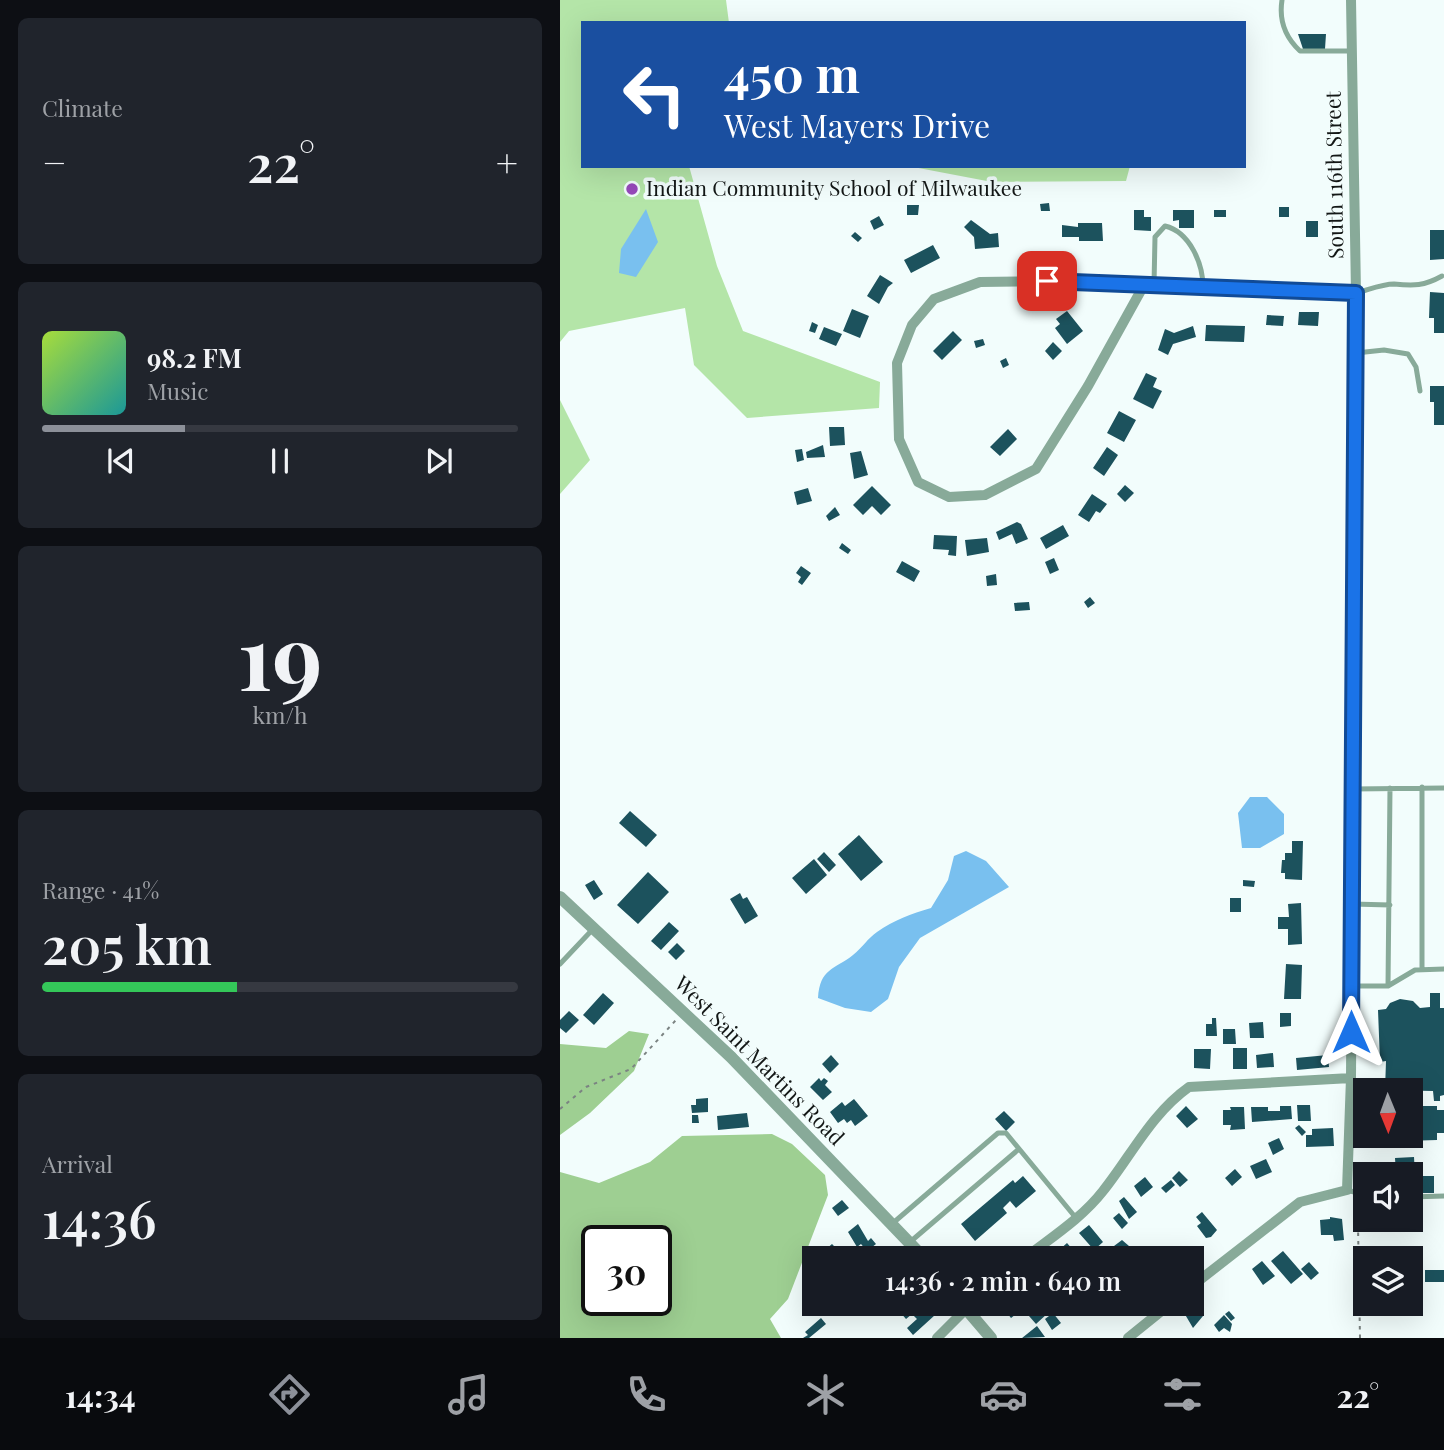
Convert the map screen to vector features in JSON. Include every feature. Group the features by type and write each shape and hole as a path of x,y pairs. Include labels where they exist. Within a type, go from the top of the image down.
{"street":[{"name":"South 116th Street","path":"1347,1190 1351,1078 1356,293 1351,0"},
{"path":"1149,285 1037,468 985,495 949,497 918,482 900,439 897,363 912,325 934,299 980,282 1149,285 1356,293"},
{"name":"West Saint Martins Road","path":"560,897 684,1011 914,1246"},
{"path":"1040,1246 1076,1218 1103,1191 1149,1126 1174,1098 1189,1087 1351,1078"},
{"path":"1204,1277 1300,1202 1347,1190"},
{"path":"937,1338 958,1316"},
{"path":"974,1316 991,1338"},
{"path":"1128,1338 1155,1316"}],"lane":[{"path":"1282,0 1280,14 1290,42 1300,51 1352,51"},
{"path":"1149,285 1155,237 1165,226 1176,231 1198,256 1203,269 1203,287"},
{"path":"1356,293 1392,284 1424,286 1442,276"},
{"path":"1355,353 1384,350 1408,354 1416,367 1420,391"},
{"path":"1388,986 1390,788"},
{"path":"1422,788 1422,969"},
{"path":"1352,789 1444,788"},
{"path":"1352,904 1390,905"},
{"path":"560,964 594,928"},
{"path":"1351,986 1388,986 1422,969 1444,968"},
{"path":"893,1223 998,1133 1006,1133 1076,1218"},
{"path":"910,1242 1019,1149"},
{"path":"1347,1190 1353,1192"},
{"path":"1423,1197 1444,1196"}],"path":[{"path":"560,1109 586,1087 632,1069 684,1011"},
{"path":"1347,1190 1360,1202 1362,1208 1358,1226 1360,1338"}],"green space":[{"path":"560,0 726,0 729,21 581,21 581,168 690,168 717,266 743,331 880,382 879,408 747,418 694,365 685,308 569,331 560,342"},
{"path":"918,168 1129,168 1126,181 992,182"},
{"path":"560,400 590,460 560,494"},
{"path":"629,1031 649,1034 634,1071 590,1113 560,1135 560,1044 606,1048"},
{"path":"772,1134 792,1144 825,1175 828,1195 808,1246 802,1246 802,1263 788,1299 770,1319 781,1338 560,1338 560,1172 599,1183 650,1162 682,1136"}],"water":[{"path":"646,209 658,242 636,277 619,273 621,249"},
{"path":"1250,797 1267,797 1284,814 1284,834 1260,848 1242,848 1238,813"},
{"path":"966,851 986,861 1009,887 920,938 899,967 888,999 871,1012 845,1008 818,998 825,975 853,955 874,934 896,921 931,908 948,880 954,856"}],"building":[{"path":"1298,34 1326,34 1325,49 1303,49"},
{"path":"1049,203 1050,211 1041,211 1040,204"},
{"path":"907,205 919,205 918,215 907,215"},
{"path":"1279,207 1289,207 1289,217 1279,217"},
{"path":"1134,210 1144,210 1144,217 1151,217 1151,231 1134,230"},
{"path":"1173,210 1194,210 1194,228 1179,228 1179,220 1173,221"},
{"path":"1214,210 1226,210 1226,217 1214,217"},
{"path":"879,216 884,225 874,230 870,221"},
{"path":"971,220 990,234 998,233 999,247 975,249 974,237 964,227"},
{"path":"1306,221 1318,221 1318,237 1306,237"},
{"path":"1078,223 1102,223 1103,241 1079,241 1079,237 1062,237 1062,225 1078,227"},
{"path":"1430,230 1444,230 1444,259 1430,260"},
{"path":"855,232 862,238 858,242 851,236"},
{"path":"933,245 940,258 911,273 904,260"},
{"path":"880,275 893,283 879,304 867,296"},
{"path":"1430,292 1444,293 1444,333 1434,333 1434,318 1429,318"},
{"path":"852,309 869,316 860,338 843,331"},
{"path":"1067,311 1083,331 1067,344 1055,328 1060,324 1056,319"},
{"path":"1299,312 1319,312 1318,326 1298,325"},
{"path":"1267,315 1284,316 1283,326 1266,325"},
{"path":"812,322 818,325 815,333 809,331"},
{"path":"1206,325 1245,326 1244,342 1205,341"},
{"path":"1193,326 1196,337 1173,344 1168,355 1158,350 1165,329 1174,333"},
{"path":"824,327 842,334 836,346 819,339"},
{"path":"953,331 962,340 942,360 933,351"},
{"path":"983,339 985,345 976,348 974,341"},
{"path":"1053,342 1062,351 1053,360 1045,351"},
{"path":"1006,358 1009,365 1003,368 1000,361"},
{"path":"1146,373 1157,378 1153,387 1162,391 1153,409 1133,399"},
{"path":"1430,386 1444,386 1444,425 1434,425 1434,402 1430,402"},
{"path":"1119,411 1136,420 1124,442 1107,433"},
{"path":"829,427 844,427 845,445 830,446"},
{"path":"1008,429 1017,439 1000,456 990,447"},
{"path":"823,445 825,457 807,458 806,452"},
{"path":"1107,447 1118,455 1104,476 1093,468"},
{"path":"802,449 804,460 797,462 795,450"},
{"path":"861,451 868,475 854,479 850,453"},
{"path":"1125,485 1134,493 1125,502 1117,494"},
{"path":"872,486 891,505 881,515 872,506 863,515 853,505"},
{"path":"808,488 812,501 797,505 794,492"},
{"path":"1092,494 1107,504 1100,513 1096,511 1089,522 1078,515"},
{"path":"835,507 840,515 829,521 826,516"},
{"path":"1017,522 1021,524 1028,539 1016,544 1012,534 999,540 996,532"},
{"path":"1063,525 1069,536 1046,549 1040,538"},
{"path":"934,535 957,536 956,556 948,555 949,550 933,549"},
{"path":"987,538 989,552 967,556 965,540"},
{"path":"842,543 851,550 848,554 839,548"},
{"path":"1054,558 1059,570 1050,574 1045,562"},
{"path":"902,561 920,571 914,582 896,572"},
{"path":"801,566 811,573 802,585 798,582 801,577 796,573"},
{"path":"996,574 997,585 987,586 986,576"},
{"path":"1090,597 1095,603 1088,608 1084,602"},
{"path":"1029,602 1030,610 1015,611 1014,603"},
{"path":"630,811 657,835 646,847 619,823"},
{"path":"859,835 883,862 861,881 838,854"},
{"path":"1292,841 1303,841 1302,880 1285,879 1285,873 1281,873 1285,853 1292,853"},
{"path":"824,852 836,865 829,872 817,859"},
{"path":"814,859 827,875 806,894 792,878"},
{"path":"648,872 669,892 638,924 617,905"},
{"path":"594,880 603,894 594,900 585,885"},
{"path":"1243,880 1255,881 1254,887 1243,886"},
{"path":"740,893 743,899 747,897 758,916 745,924 730,899"},
{"path":"1230,898 1241,898 1241,912 1230,912"},
{"path":"1301,903 1302,944 1288,945 1288,929 1278,929 1278,917 1289,917 1288,904"},
{"path":"669,922 679,931 661,950 651,941"},
{"path":"677,943 685,951 676,960 668,952"},
{"path":"1286,964 1302,965 1301,999 1284,999"},
{"path":"603,993 614,1003 594,1025 583,1015"},
{"path":"1430,993 1440,993 1440,1008 1444,1008 1444,1095 1440,1096 1440,1101 1434,1101 1433,1091 1423,1091 1423,1078 1385,1078 1386,1061 1380,1062 1378,1010 1386,1009 1390,1003 1400,999 1413,1001 1420,1008 1430,1007"},
{"path":"569,1011 579,1020 566,1033 560,1028 560,1020"},
{"path":"1280,1013 1291,1013 1291,1026 1280,1027"},
{"path":"1212,1018 1216,1018 1217,1036 1206,1036 1206,1024 1212,1024"},
{"path":"1263,1022 1264,1038 1250,1038 1249,1023"},
{"path":"1223,1029 1235,1029 1236,1044 1223,1044"},
{"path":"1233,1048 1247,1048 1247,1069 1233,1069"},
{"path":"1194,1049 1211,1049 1210,1069 1194,1068"},
{"path":"1273,1053 1274,1067 1257,1068 1256,1055"},
{"path":"831,1055 839,1064 830,1073 822,1064"},
{"path":"1328,1055 1329,1067 1297,1070 1296,1058"},
{"path":"819,1078 821,1081 824,1078 828,1081 825,1085 832,1092 823,1100 810,1087"},
{"path":"708,1098 708,1112 692,1113 691,1105 696,1105 696,1099"},
{"path":"854,1099 868,1116 855,1126 851,1120 847,1123 844,1119 838,1123 830,1112 842,1102 845,1106"},
{"path":"1297,1105 1310,1105 1311,1121 1298,1121"},
{"path":"1186,1106 1198,1119 1187,1128 1176,1116"},
{"path":"1280,1106 1291,1106 1292,1119 1252,1122 1251,1107 1268,1107 1268,1111 1280,1111"},
{"path":"1423,1106 1437,1106 1437,1110 1444,1110 1444,1133 1437,1133 1437,1140 1423,1140"},
{"path":"1230,1107 1244,1107 1245,1129 1230,1130 1231,1125 1223,1125 1223,1110 1231,1110"},
{"path":"1004,1111 1015,1122 1006,1131 995,1119"},
{"path":"747,1113 749,1127 718,1130 717,1116"},
{"path":"692,1115 698,1115 699,1123 692,1123"},
{"path":"1299,1125 1306,1132 1302,1136 1295,1128"},
{"path":"1333,1128 1334,1146 1306,1147 1306,1135 1312,1135 1312,1129"},
{"path":"1279,1138 1284,1149 1273,1155 1268,1143"},
{"path":"1414,1157 1414,1162 1395,1162 1395,1158"},
{"path":"1266,1159 1272,1172 1256,1179 1250,1166"},
{"path":"1235,1169 1242,1177 1232,1186 1225,1178"},
{"path":"1179,1171 1188,1180 1180,1187 1172,1178"},
{"path":"1023,1176 1036,1191 1016,1208 1010,1201 1003,1208 1007,1213 975,1241 961,1224 1013,1180 1015,1183"},
{"path":"1423,1176 1434,1176 1434,1193 1423,1193"},
{"path":"1145,1177 1153,1187 1141,1197 1134,1186"},
{"path":"1171,1180 1175,1185 1166,1193 1161,1188"},
{"path":"1124,1197 1137,1212 1129,1219 1119,1201"},
{"path":"842,1200 849,1208 838,1216 832,1208"},
{"path":"1202,1212 1217,1230 1211,1237 1206,1238 1197,1226 1201,1223 1196,1217"},
{"path":"1119,1213 1128,1223 1122,1229 1113,1218"},
{"path":"1330,1217 1342,1219 1344,1240 1334,1241 1333,1235 1321,1235 1320,1220"},
{"path":"858,1224 868,1241 871,1238 876,1244 856,1246 848,1232"},
{"path":"1089,1225 1103,1242 1098,1246 1090,1246 1079,1233"},
{"path":"1122,1240 1129,1246 1114,1246"},
{"path":"1283,1251 1303,1274 1291,1284 1271,1261"},
{"path":"1262,1261 1275,1276 1263,1285 1252,1269"},
{"path":"1309,1262 1319,1273 1311,1280 1301,1269"},
{"path":"1425,1270 1444,1270 1444,1282 1425,1282"},
{"path":"1229,1311 1235,1318 1231,1321 1225,1314"},
{"path":"1224,1315 1232,1324 1230,1332 1224,1328 1219,1332 1214,1325"},
{"path":"914,1316 934,1316 913,1335 907,1328 917,1319"},
{"path":"1029,1316 1045,1316 1036,1324"},
{"path":"1055,1316 1061,1323 1052,1330 1045,1319"},
{"path":"1186,1316 1203,1316 1193,1328"},
{"path":"821,1318 826,1324 809,1338 803,1338 808,1335 805,1332"},
{"path":"1037,1326 1045,1337 1022,1338"}],"place":[{"name":"Indian Community School of Milwaukee","path":"632,189"}],"route":[{"path":"1047,281 1356,293 1351,1032"}]}
